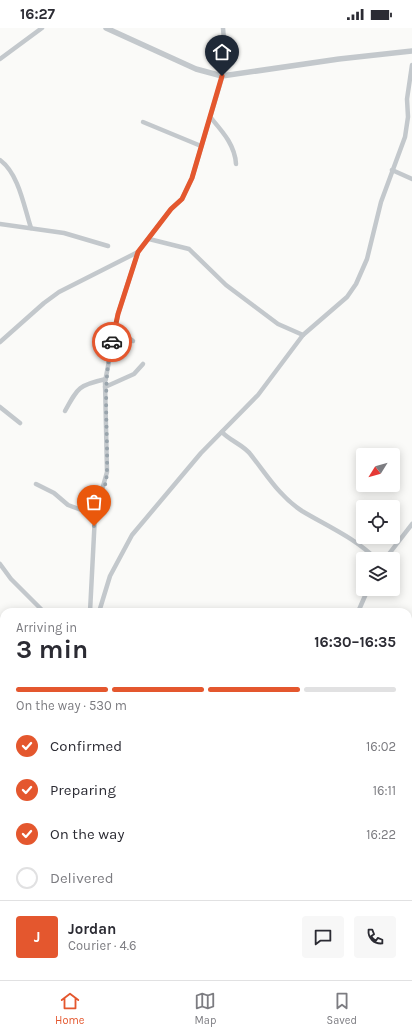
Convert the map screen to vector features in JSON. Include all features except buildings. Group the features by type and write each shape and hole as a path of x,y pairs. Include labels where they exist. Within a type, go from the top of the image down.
{"street":[{"path":"0,59 42,28"},
{"path":"106,28 196,69 222,76 339,59 412,51"},
{"path":"90,608 95,515 107,472 105,387 114,329 138,252 171,209 182,199 192,178 226,64 223,28"},
{"path":"100,608 110,576 127,542 202,453 258,395 303,335 347,297 356,284 367,259 381,202 405,137 408,117 407,99 412,65"},
{"path":"211,118 222,131 232,147 236,156 236,164"},
{"path":"143,122 201,146"},
{"path":"0,160 8,166 16,183 31,228"},
{"path":"392,170 412,179"},
{"path":"0,224 78,236 108,246"},
{"path":"149,238 189,249 226,285 278,324 303,335"},
{"path":"0,342 44,303 59,292 138,252"},
{"path":"114,329 133,341"},
{"path":"105,387 134,374 143,364"},
{"path":"65,411 76,390 85,384 106,379"},
{"path":"0,407 20,423"},
{"path":"222,432 251,454 263,473 288,500 302,511 363,546 369,552"},
{"path":"36,484 54,493 68,505 95,515"},
{"path":"390,552 412,524"},
{"path":"0,564 11,579 40,608"},
{"path":"360,608 365,596"}],"way so far":[{"path":"94,526 95,515 104,489 107,472 105,382 112,342"}],"route":[{"path":"112,342 118,314 138,252 171,209 182,199 192,178 211,118 222,76"}]}
